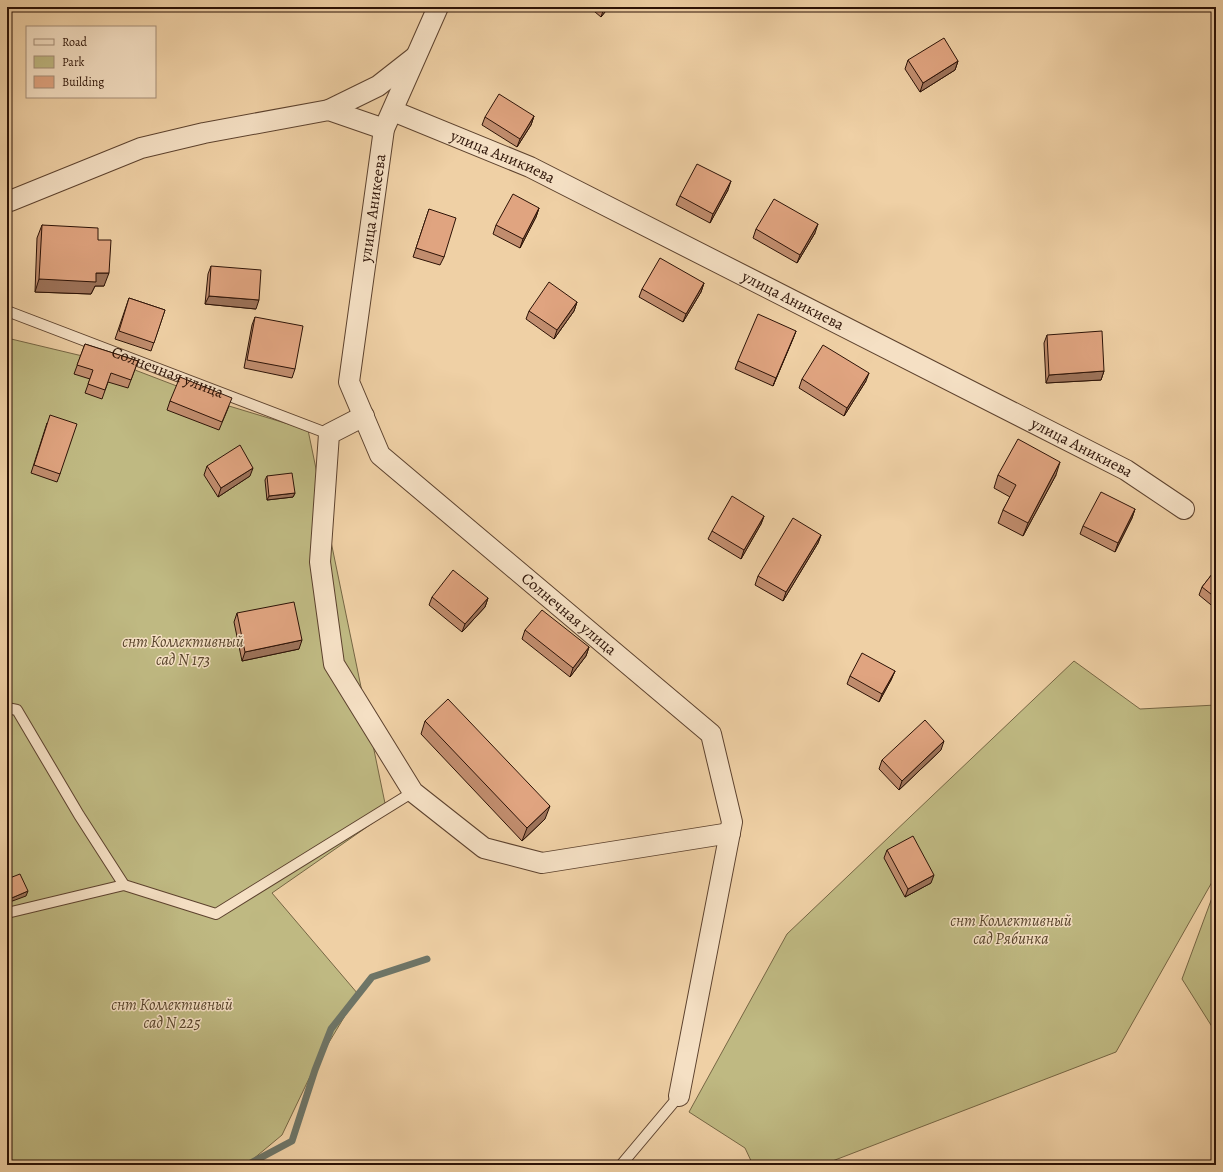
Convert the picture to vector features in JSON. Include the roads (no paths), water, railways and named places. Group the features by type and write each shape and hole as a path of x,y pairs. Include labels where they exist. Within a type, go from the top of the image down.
{"street":[{"name":"улица Аникеева","path":"364,416 349,382 384,129 438,7"},
{"path":"7,201 142,148 204,133 329,110 378,86 416,56"},
{"path":"329,110 384,129"},
{"name":"улица Аникиева","path":"393,111 530,167 1126,470 1184,509"},
{"path":"364,416 329,434 320,562 334,664 413,792 484,848 542,863 730,833"},
{"name":"Солнечная улица","path":"364,416 380,455 711,734 732,822 679,1096"}],"lane":[{"name":"Солнечная улица","path":"7,311 329,434"},
{"path":"7,708 17,710 79,815 124,885"},
{"path":"7,913 124,885 216,914 413,792"},
{"path":"621,1165 679,1096"}],"waterway":[{"path":"247,1165 292,1141 315,1070 331,1029 372,977 427,959"}],"park label":[{"name":"снт Коллективный сад N 173","path":"183,651"},
{"name":"снт Коллективный сад Рябинка","path":"1011,930"},
{"name":"снт Коллективный сад N 225","path":"172,1014"}]}
